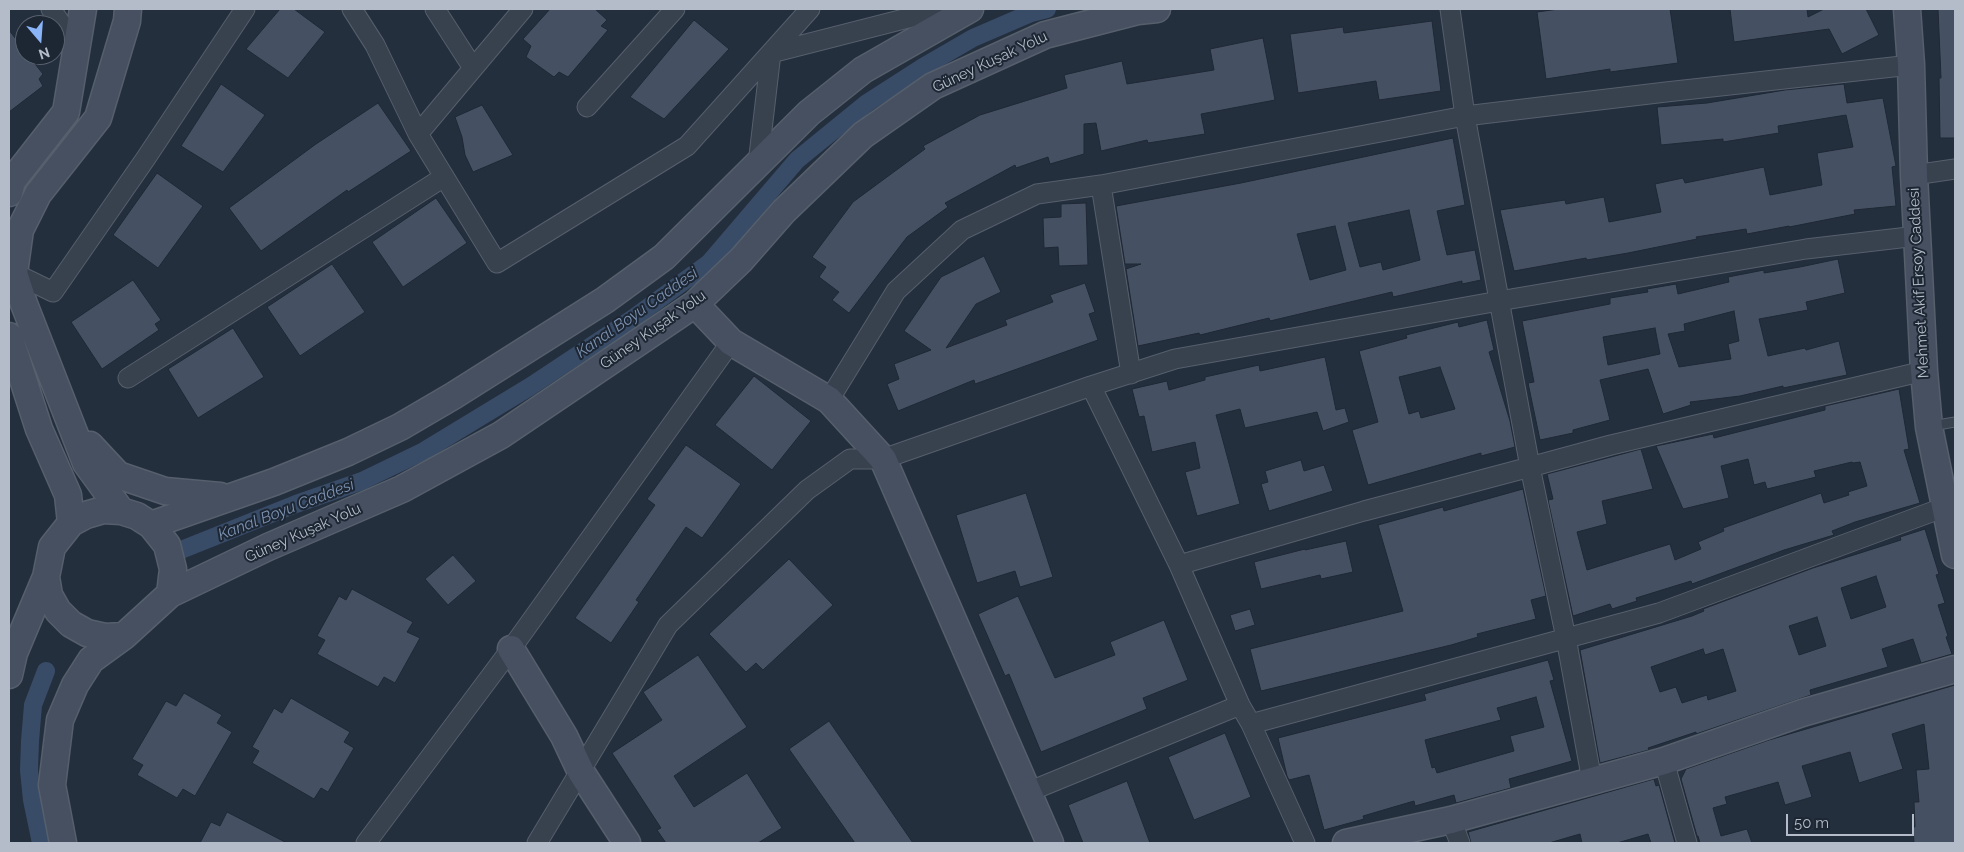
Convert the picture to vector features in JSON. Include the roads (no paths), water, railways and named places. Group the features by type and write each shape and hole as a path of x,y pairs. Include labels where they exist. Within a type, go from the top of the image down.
{"main road":[{"path":"9,193 12,181 66,112 83,9"},
{"path":"121,511 86,462 11,270 20,230 38,194 98,118 127,21 128,9"},
{"path":"151,525 348,452 400,428 453,396 605,300 664,257 809,113 863,70 970,9"},
{"name":"Güney Kuşak Yolu","path":"170,594 268,548 402,489 500,434 695,304 741,260 784,211 863,135 934,86 1045,35 1138,11 1157,9"},
{"name":"Mehmet Akif Ersoy Caddesi","path":"1907,10 1924,372 1929,427 1955,555"},
{"path":"695,304 731,342 829,400 883,460 1050,843"},
{"path":"9,336 39,429 68,495 71,523"},
{"path":"71,424 118,475 166,492 232,496"},
{"path":"9,675 14,653 46,577 52,547 71,523 86,515 103,510 121,511 137,516 151,525 167,545 173,569 170,594 124,636 91,660 75,685 60,720 52,785 63,843"},
{"path":"46,577 50,595 58,611 71,624 87,633 105,637 124,636"},
{"path":"512,649 564,736 581,772 627,843"},
{"path":"1346,843 1455,832 1592,781 1664,761 1802,713 1955,669"}],"street":[{"path":"51,9 77,47"},
{"path":"11,270 52,292 146,158 244,9"},
{"path":"352,9 375,46 418,134 497,263 687,146 810,9"},
{"path":"435,9 473,68"},
{"path":"418,134 523,9"},
{"path":"587,108 675,9"},
{"path":"771,53 943,9"},
{"path":"1450,9 1465,116 1499,301 1530,467 1566,638 1592,781"},
{"path":"758,164 771,53"},
{"path":"829,400 896,291 962,230 1037,194 1102,185 1465,116 1911,65"},
{"path":"1914,175 1955,169"},
{"path":"128,378 444,176"},
{"path":"1102,185 1131,374"},
{"path":"537,843 668,625 807,490 850,459 883,460 1091,386 1175,360 1499,301 1806,249 1917,236"},
{"path":"366,843 512,649 731,342"},
{"path":"1180,564 1364,511 1620,443 1924,372"},
{"path":"1091,386 1180,564 1240,705 1305,843"},
{"path":"1250,724 1659,613 1945,507"},
{"path":"1028,792 1240,705"},
{"path":"1664,761 1687,843"}],"lane":[{"path":"1929,427 1955,422"}],"waterway":[{"name":"Kanal Boyu Caddesi","path":"181,550 296,504 362,481 424,451 531,386 632,319 709,263 797,160 867,103 973,38 1031,13 1047,9"},
{"name":"Kanal Boyu Caddesi","path":"41,843 32,800 29,770 33,705 46,671"}]}
